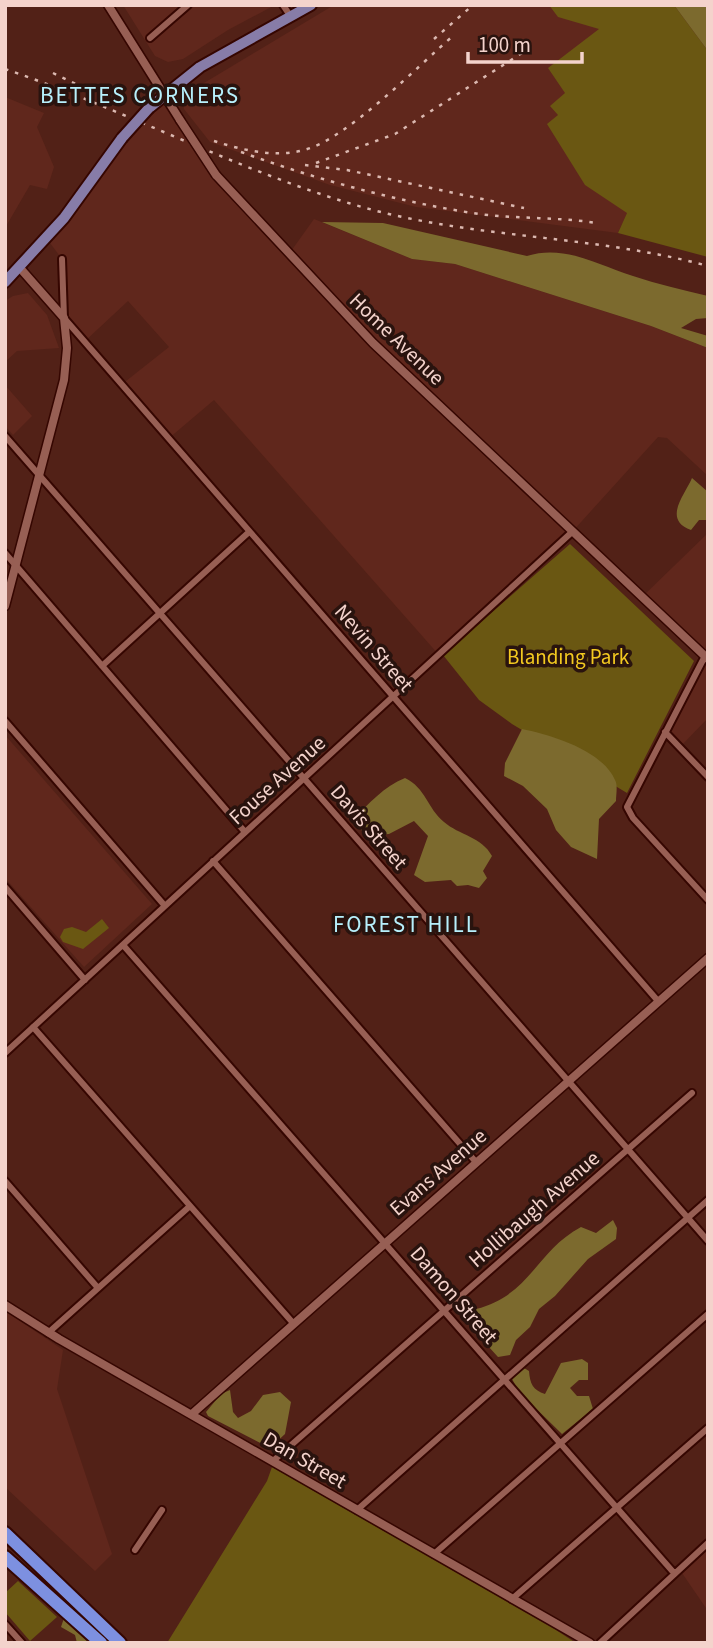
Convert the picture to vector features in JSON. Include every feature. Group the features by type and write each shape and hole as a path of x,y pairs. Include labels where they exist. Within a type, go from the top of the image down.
{"highway":[{"path":"5,1533 120,1643"},
{"path":"5,1557 101,1643"}],"main road":[{"path":"5,282 64,218 122,138 149,108 207,62 311,5"}],"street":[{"name":"Home Avenue","path":"108,5 163,96 216,174 373,343 706,658"},
{"path":"150,38 188,5"},
{"path":"283,5 291,17"},
{"path":"5,606 64,380 67,348 62,259"},
{"path":"20,268 64,318"},
{"name":"Nevin Street","path":"64,318 658,1001"},
{"name":"Davis Street","path":"5,436 708,1241"},
{"path":"102,666 249,532"},
{"name":"Fouse Avenue","path":"5,1053 572,532"},
{"path":"5,553 245,832"},
{"path":"706,658 627,807 633,818 708,900"},
{"path":"5,721 165,906"},
{"path":"665,732 708,777"},
{"path":"213,862 475,1161"},
{"path":"5,887 85,979"},
{"name":"Damon Street","path":"124,945 674,1573"},
{"name":"Evans Avenue","path":"192,1414 475,1161 708,958"},
{"path":"33,1027 293,1323"},
{"name":"Hollibaugh Avenue","path":"273,1461 692,1093"},
{"path":"5,1181 98,1288"},
{"path":"357,1510 708,1200"},
{"path":"48,1332 190,1206"},
{"name":"Dan Street","path":"5,1305 590,1643"},
{"path":"434,1554 708,1314"},
{"path":"512,1599 708,1428"},
{"path":"135,1549 162,1510"},
{"path":"600,1643 708,1543"},
{"path":"5,1624 22,1643"}],"shaded area":[{"path":"123,5 275,5 228,30 183,59 168,62 155,56"},
{"path":"334,5 674,5 644,177 618,233 416,207 330,185 210,142 184,109 184,95"},
{"path":"674,5 708,5 708,51"},
{"path":"163,96 203,156 289,254 314,219 412,259 455,264 651,326 708,348 708,476 667,438 658,437 572,532 439,655 214,400 168,439 121,385 169,347 128,301 84,342 64,318 62,259 47,239"},
{"path":"5,97 44,113 37,127 54,167 47,189 30,185 5,228"},
{"path":"322,222 383,223 527,256 541,253 568,254 642,279 708,296 708,318 696,319 681,328 708,336 708,348 651,326 455,264 412,259"},
{"path":"28,293 47,315 59,348 17,351 5,362 5,301"},
{"path":"5,385 32,416 13,435 5,426"},
{"path":"692,478 708,492 708,520 699,520 691,530 682,525 677,513"},
{"path":"708,533 708,718 680,747 665,732 705,656 640,599"},
{"path":"522,729 547,735 588,752 608,769 615,780 616,801 599,819 597,859 571,847 556,830 547,809 523,786 504,776 505,763"},
{"path":"5,735 152,904 84,967 5,878"},
{"path":"405,778 418,787 444,822 488,850 492,856 483,871 487,878 479,888 457,886 451,880 425,882 414,875 428,836 414,821 389,834 366,836 353,819 384,791"},
{"path":"613,1220 617,1228 616,1239 588,1259 555,1296 539,1309 530,1327 516,1340 510,1355 498,1357 478,1335 476,1309 509,1294 553,1248 581,1227 596,1233"},
{"path":"5,1311 63,1350 57,1389 112,1554 95,1571 5,1487"},
{"path":"582,1359 588,1363 588,1380 579,1380 570,1388 577,1396 589,1396 593,1409 562,1434 519,1392 511,1377 524,1368 529,1371 533,1386 545,1394 561,1363"},
{"path":"230,1390 233,1412 238,1418 251,1411 263,1395 280,1392 291,1402 285,1434 270,1448 208,1416 206,1412 221,1394"},
{"path":"708,1548 708,1611 682,1573"},
{"path":"64,1618 75,1622 103,1643 77,1643 75,1635 61,1627"}],"green space":[{"path":"549,5 674,5 708,51 708,257 618,233 627,213 585,185 547,124 558,115 550,106 565,93 548,68 599,29 558,17"},
{"name":"Blanding Park","path":"570,544 694,661 627,793 512,724 479,700 443,655"},
{"path":"102,919 109,928 83,949 63,942 60,937 64,929 72,927 86,932"},
{"path":"272,1467 576,1643 167,1643 267,1481"},
{"path":"18,1581 57,1617 30,1641 5,1612 5,1593"}],"railway":[{"path":"434,39 473,5"},
{"path":"214,141 270,153 304,150 321,143 361,117 454,35"},
{"path":"316,163 395,134 522,53"},
{"path":"5,69 95,103 227,159 362,207 448,225 622,248 708,266"},
{"path":"53,73 86,89"},
{"path":"241,152 329,181 419,203 479,214 597,223"},
{"path":"305,165 347,170 524,208"}],"district":[{"name":"BETTES CORNERS","path":"140,95"},
{"name":"FOREST HILL","path":"406,924"}]}
